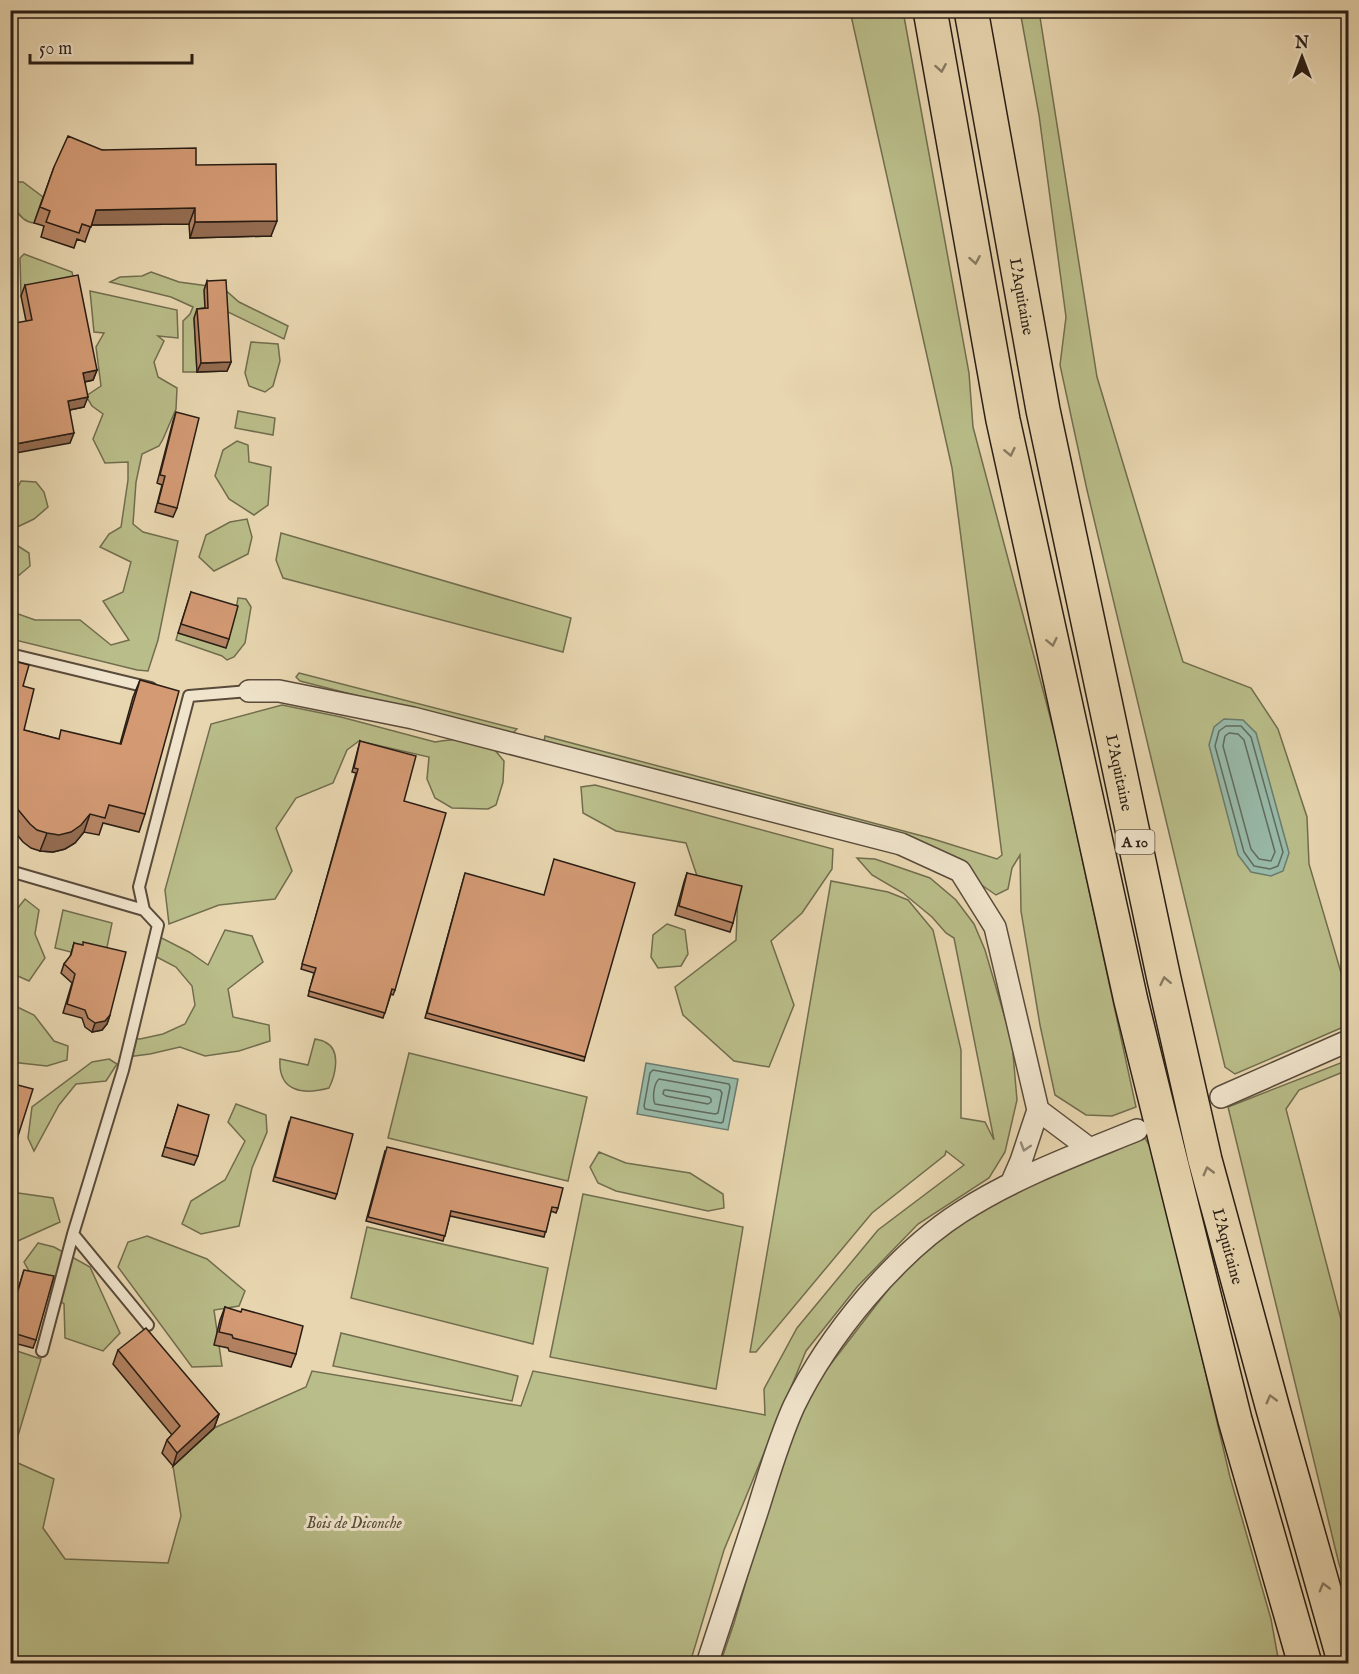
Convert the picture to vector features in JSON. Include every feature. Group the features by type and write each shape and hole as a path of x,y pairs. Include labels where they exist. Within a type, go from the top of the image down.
{"highway":[{"name":"A 10","path":"930,10 1003,420 1131,1001 1235,1420 1305,1664"},
{"name":"L'Aquitaine","path":"971,10 1043,410 1164,979 1203,1149 1345,1664"}],"street":[{"path":"249,691 279,691 413,718 901,844 960,871 995,927 1038,1110 1011,1184"},
{"path":"1221,1097 1348,1041"},
{"path":"1038,1110 1090,1149"},
{"path":"707,1664 779,1444 795,1406 819,1361 845,1324 909,1252 959,1214 994,1192 1137,1130"}],"lane":[{"path":"10,654 158,690"},
{"path":"144,910 139,887 185,696 249,691"},
{"path":"10,871 144,910 158,925 123,1070 73,1234 42,1351"},
{"path":"73,1234 148,1325"}],"green space":[{"path":"850,11 903,11 969,373 973,427 1057,743 1136,1107 1112,1116 1086,1115 1055,1095 1040,1025 1021,911 1020,855 1012,868 1008,889 996,895 944,859 543,747 545,736 930,838 997,859 1002,855 952,468"},
{"path":"1020,11 1039,11 1097,377 1183,662 1251,688 1278,729 1307,817 1309,864 1348,996 1348,1025 1235,1074 1225,1067 1087,490 1060,365 1066,317 1039,115"},
{"path":"11,182 23,182 43,197 34,223 18,213 11,194"},
{"path":"24,254 72,272 75,285 21,296 20,258"},
{"path":"151,272 179,282 223,288 239,302 288,326 284,339 224,310 194,318 197,372 183,372 183,321 193,307 171,297 110,282 120,277 142,276"},
{"path":"90,291 177,310 178,338 158,336 164,341 154,362 158,377 177,388 176,409 159,446 142,454 136,482 133,524 143,532 178,541 158,640 148,671 11,639 10,611 35,620 80,620 111,645 129,640 103,601 123,592 131,562 100,547 109,534 121,527 128,480 128,462 105,463 93,439 103,414 92,406 86,396 101,386 96,347 104,333 94,332"},
{"path":"251,342 278,344 280,361 273,386 265,392 249,386 245,373"},
{"path":"238,411 275,418 273,435 235,428"},
{"path":"237,441 248,445 249,462 271,467 268,505 254,515 229,499 215,476 223,450"},
{"path":"21,481 36,482 44,492 48,507 34,519 11,530 11,500"},
{"path":"247,519 252,537 248,554 214,571 199,557 206,535 230,522"},
{"path":"281,533 571,618 563,652 283,578 276,560"},
{"path":"18,546 29,553 30,566 11,582 11,548"},
{"path":"238,598 246,599 251,607 245,643 234,657 227,660 222,656 176,640 178,633 226,647"},
{"path":"299,673 517,729 511,735 300,681 296,677"},
{"path":"282,705 341,717 435,742 464,739 485,744 493,748 504,761 503,782 496,805 488,809 452,808 435,798 427,779 429,757 359,741 347,750 333,783 296,798 276,828 292,871 275,899 219,905 169,924 165,890 211,724"},
{"path":"595,785 833,849 832,869 802,913 771,941 794,1005 769,1067 734,1061 683,1015 675,987 736,940 738,895 697,876 686,843 616,831 583,813 581,787"},
{"name":"Bois de Diconche","path":"857,858 875,859 930,878 956,900 974,924 985,950 1012,1042 1017,1100 1005,1152 989,1178 918,1224 857,1287 806,1351 724,1550 690,1663 11,1663 11,1460 54,1479 43,1528 65,1559 168,1563 181,1516 173,1466 214,1428 306,1387 312,1371 521,1406 533,1371 765,1415 764,1389 797,1328 878,1230 964,1165 946,1151 945,1155 872,1213 756,1352 750,1352 831,881 888,892 908,900 933,930 961,1050 961,1118 985,1122 994,1140 954,938 903,893 872,875"},
{"path":"25,899 39,910 35,934 45,958 29,981 11,973 11,932 17,909"},
{"path":"63,910 112,923 105,957 55,948"},
{"path":"667,924 685,930 688,954 681,966 658,968 651,957 653,935"},
{"path":"225,930 252,936 263,962 228,989 233,1017 269,1025 270,1041 239,1051 205,1056 180,1047 126,1057 131,1038 140,1039 163,1034 185,1024 195,1005 192,986 176,967 151,954 156,935 208,965"},
{"path":"11,1004 34,1015 54,1041 68,1046 67,1060 47,1066 11,1062"},
{"path":"315,1039 325,1042 334,1051 335,1070 329,1088 302,1091 288,1085 283,1078 280,1059 308,1065"},
{"path":"409,1053 587,1097 568,1181 388,1138"},
{"path":"109,1059 117,1064 106,1081 76,1084 59,1105 34,1151 28,1138 32,1107 92,1062"},
{"path":"1348,1060 1348,1070 1299,1090 1286,1109 1348,1346 1348,1592 1339,1564 1228,1107"},
{"path":"236,1104 266,1115 267,1132 252,1168 239,1226 201,1234 182,1224 191,1201 225,1180 245,1141 228,1122"},
{"path":"1145,1138 1154,1154 1230,1477 1271,1619 1279,1663 720,1664 779,1468 810,1391 907,1265 990,1203 1080,1163"},
{"path":"599,1152 626,1163 690,1173 723,1194 724,1208 708,1211 616,1191 598,1183 590,1167"},
{"path":"11,1192 53,1198 60,1222 11,1244"},
{"path":"583,1194 743,1227 716,1389 550,1357"},
{"path":"367,1227 548,1268 533,1344 351,1298"},
{"path":"147,1236 207,1259 245,1291 239,1306 214,1310 222,1366 192,1367 118,1267 128,1242"},
{"path":"38,1243 54,1247 90,1267 120,1333 103,1351 65,1338 64,1304 35,1282 24,1262"},
{"path":"341,1333 518,1376 512,1401 333,1366"},
{"path":"10,1349 41,1359 11,1459"}],"water":[{"path":"1224,719 1243,720 1256,733 1289,853 1283,871 1271,876 1251,872 1238,855 1209,745 1214,727"},
{"path":"646,1063 738,1079 728,1130 637,1114"}],"building":[{"path":"68,136 102,150 196,148 196,165 276,164 277,221 195,222 195,208 96,210 91,227 82,224 79,233 46,222 50,211 40,207"},
{"path":"78,275 97,370 83,373 88,397 68,401 74,433 10,445 10,324 32,320 25,285"},
{"path":"226,280 231,362 201,363 197,309 208,308 207,281"},
{"path":"176,412 199,418 177,508 158,503 165,476 160,475"},
{"path":"191,592 238,606 229,639 181,624"},
{"path":"10,660 29,665 23,686 34,689 24,730 59,739 61,730 121,744 140,680 179,691 145,814 109,805 105,818 90,814 71,832 59,835 37,830 30,824 10,800"},
{"path":"360,741 416,756 404,801 446,813 395,990 392,989 385,1013 309,991 316,968 302,964 358,769 354,768"},
{"path":"554,859 635,883 585,1057 427,1013 465,873 544,895"},
{"path":"687,873 742,886 733,923 679,906"},
{"path":"83,942 126,952 110,1015 105,1021 95,1023 88,1018 85,1010 67,1004 75,974 64,964 71,955 74,943 83,945"},
{"path":"10,1083 33,1089 17,1139 10,1137"},
{"path":"178,1105 209,1115 198,1156 165,1147"},
{"path":"291,1117 353,1134 337,1194 275,1177"},
{"path":"387,1147 563,1188 558,1208 552,1207 546,1232 451,1211 445,1236 368,1217"},
{"path":"24,1270 54,1276 36,1340 10,1332 10,1318"},
{"path":"225,1307 241,1312 242,1309 303,1326 296,1354 233,1338 232,1335 219,1332"},
{"path":"146,1328 219,1414 177,1453 167,1440 180,1426 118,1350"}]}
